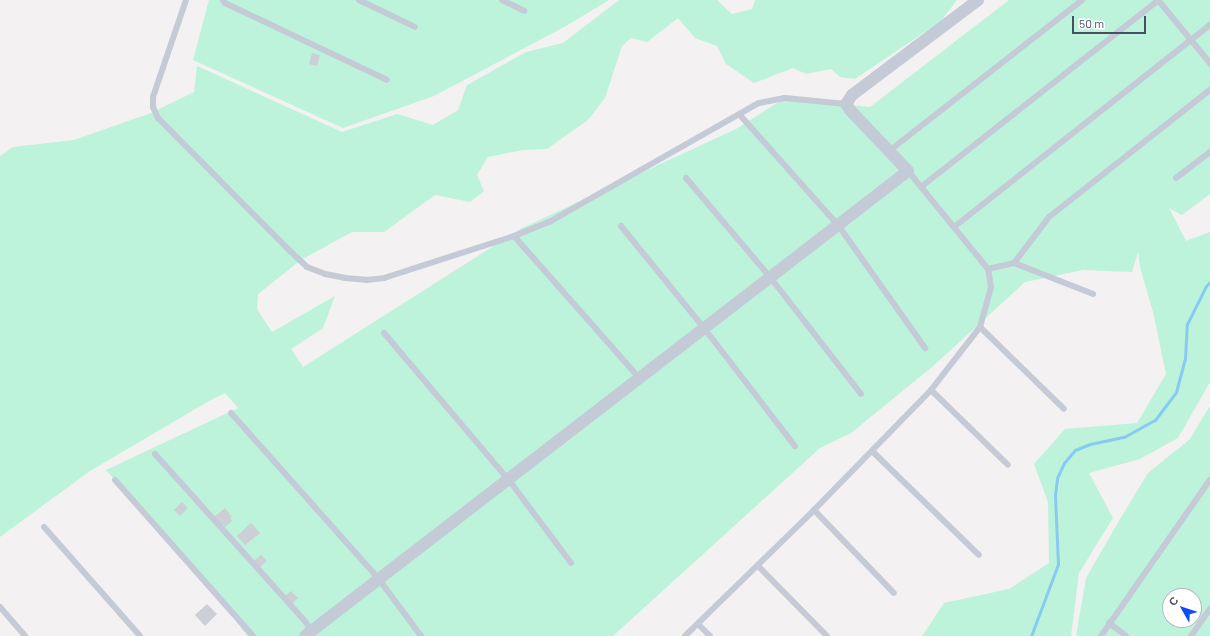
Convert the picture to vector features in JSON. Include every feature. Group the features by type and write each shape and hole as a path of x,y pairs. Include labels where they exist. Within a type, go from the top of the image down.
{"street":[{"path":"308,634 378,578 908,171 846,104 852,95 978,0"}],"lane":[{"path":"186,0 153,96 153,107 158,118 290,251 308,267 325,274 345,278 366,280 384,278 514,236 551,220 759,103 785,98 846,104"},
{"path":"224,0 225,3 387,80"},
{"path":"359,0 415,27"},
{"path":"502,0 525,11"},
{"path":"890,151 1082,0"},
{"path":"921,186 1159,0 1210,63"},
{"path":"954,227 1210,25"},
{"path":"988,269 1014,262 1049,217 1210,90"},
{"path":"740,114 838,225 925,348"},
{"path":"1176,178 1210,152"},
{"path":"685,636 814,510 931,390 980,327 991,287 988,269 908,171"},
{"path":"686,178 770,277 861,394"},
{"path":"621,226 704,328 794,446"},
{"path":"514,236 639,378"},
{"path":"1014,262 1093,294"},
{"path":"980,327 1064,409"},
{"path":"384,333 508,479 572,563"},
{"path":"931,390 1008,465"},
{"path":"231,413 378,578 421,636"},
{"path":"872,451 979,555"},
{"path":"155,454 305,621 308,634"},
{"path":"115,480 252,636"},
{"path":"1101,636 1210,480"},
{"path":"814,510 894,593"},
{"path":"44,527 140,636"},
{"path":"758,566 827,636"},
{"path":"0,607 26,636"},
{"path":"1191,636 1210,609"},
{"path":"1109,623 1126,636"},
{"path":"698,624 710,636"}],"green space":[{"path":"209,0 609,0 566,26 434,96 343,128 193,60"},
{"path":"619,0 717,0 732,14 752,9 755,0 957,0 941,21 855,79 840,77 831,69 806,74 793,68 754,83 726,64 717,46 695,38 678,18 647,42 631,38 622,46 605,98 588,120 547,149 523,150 488,157 477,175 484,191 470,202 435,195 384,232 352,232 301,260 258,294 257,309 272,332 335,296 323,328 291,349 303,367 522,228 736,129 785,98 870,107 1009,0 1210,0 1210,194 1182,215 1169,208 1186,241 1210,232 1210,382 1178,438 1140,459 1089,473 1113,518 1079,573 1071,636 922,636 944,603 1009,589 1049,563 1048,502 1034,464 1065,429 1137,423 1166,374 1153,312 1140,267 1138,252 1132,272 1083,270 1025,282 932,367 851,433 820,448 613,636 247,636 222,602 106,470 238,408 225,393 90,471 0,537 0,156 13,147 74,140 151,113 194,92 197,66 342,132 397,114 433,125 458,110 467,85 526,52 563,43"},
{"path":"1210,406 1210,636 1076,636 1086,578 1148,473 1189,440"}],"building":[{"path":"312,53 320,55 317,66 309,64"},
{"path":"182,502 188,508 180,516 174,510"},
{"path":"225,508 232,517 230,518 232,521 225,527 222,524 220,525 213,518"},
{"path":"251,523 260,533 245,545 237,536"},
{"path":"261,555 267,561 259,568 254,561"},
{"path":"291,591 298,598 292,604 285,596"},
{"path":"207,604 217,614 205,626 195,615"}],"waterway":[{"path":"1031,636 1058,564 1055,495 1057,478 1064,463 1075,450 1090,444 1124,437 1155,420 1176,392 1185,359 1187,324 1206,286 1210,282"}]}
